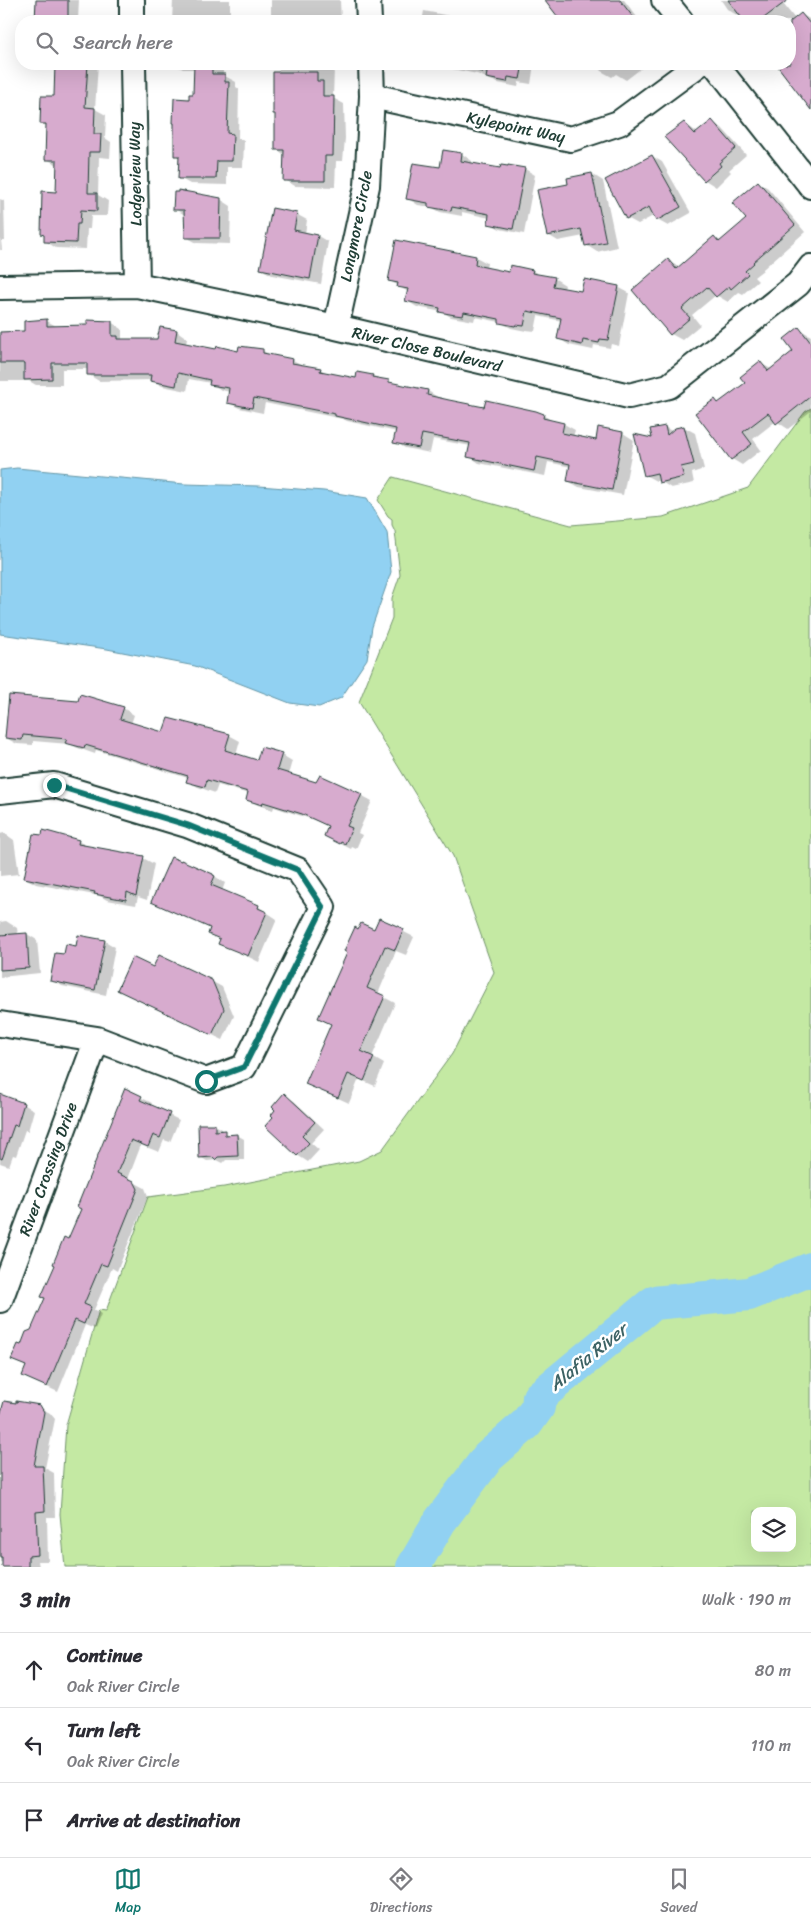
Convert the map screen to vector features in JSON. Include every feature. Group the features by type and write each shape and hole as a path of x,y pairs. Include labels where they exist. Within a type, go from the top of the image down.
{"street":[{"path":"132,0 132,15"},
{"path":"368,0 368,15"},
{"path":"664,0 676,15"},
{"name":"Lodgeview Way","path":"133,70 137,285"},
{"name":"Longmore Circle","path":"336,327 367,186 372,96 370,70"},
{"name":"Kylepoint Way","path":"372,96 571,139 619,123 691,70"},
{"path":"720,70 811,186"},
{"name":"River Close Boulevard","path":"0,287 137,285 336,327 629,396 669,386 798,284 811,267"},
{"path":"0,791 54,785 187,825 298,870 323,908 244,1067 206,1081 97,1039 0,1024"},
{"name":"River Crossing Drive","path":"0,1300 97,1039"}],"green space":[{"path":"811,408 811,1567 65,1567 60,1514 66,1425 99,1310 106,1311 148,1197 224,1187 359,1161 382,1150 452,1054 494,972 453,856 359,702 392,618 392,598 400,575 392,519 378,500 393,477 571,525 663,517 748,488 805,412"}],"water":[{"path":"17,468 184,484 259,486 324,491 367,498 387,532 391,572 372,627 367,659 341,698 319,707 290,703 195,666 107,649 0,634 0,470"}],"building":[{"path":"36,0 68,0 68,15 35,15"},
{"path":"545,0 620,0 631,15 556,15"},
{"path":"728,0 788,0 768,15 739,15"},
{"path":"801,13 811,25 811,110 781,70 796,70 796,17"},
{"path":"55,70 88,70 85,107 95,108 94,134 101,134 100,152 89,152 88,193 97,193 97,211 81,210 80,224 77,224 76,243 44,242 44,235 41,234 42,191 56,192 57,160 45,160 46,124 40,124 41,96 54,96"},
{"path":"194,70 212,70 212,74 225,74 225,82 229,82 227,133 233,134 232,161 217,161 216,179 178,179 179,156 174,156 174,98 189,99 189,94 193,94"},
{"path":"522,70 520,79 508,77 507,82 486,78 487,73 478,71"},
{"path":"273,72 317,72 317,81 323,81 323,96 334,96 333,156 325,156 325,181 283,181 284,150 275,150"},
{"path":"712,120 736,148 719,163 721,166 704,181 664,137 684,122 695,134"},
{"path":"443,150 462,153 461,161 500,168 501,165 508,165 525,168 513,229 488,224 489,214 452,207 451,211 428,207 428,203 406,199 413,163 440,167"},
{"path":"652,155 681,207 656,221 649,207 626,219 605,180"},
{"path":"592,173 606,242 585,246 581,229 547,236 537,190 568,184 567,178"},
{"path":"758,181 795,225 753,262 745,271 748,274 731,289 729,286 716,297 707,287 682,309 690,318 670,335 632,290 668,259 676,269 714,236 719,242 746,219 732,203"},
{"path":"178,190 221,198 220,238 185,238 184,210 173,210 174,192 178,192"},
{"path":"272,208 297,213 294,230 318,235 310,279 260,269"},
{"path":"396,240 476,256 475,265 509,272 510,265 533,270 532,273 555,277 553,286 581,291 584,279 619,286 608,340 600,339 599,343 583,340 582,345 557,339 561,318 527,311 524,326 515,326 499,323 499,319 464,312 463,316 439,312 440,308 405,301 408,289 397,287 398,283 388,281"},
{"path":"47,319 47,326 87,325 87,320 112,321 112,336 118,336 118,339 157,339 160,327 177,330 175,341 216,349 217,346 238,351 239,346 263,349 263,353 293,359 292,363 321,368 320,371 356,378 357,372 389,380 389,382 428,390 427,395 449,400 484,407 486,400 536,411 544,414 543,418 564,423 562,433 596,440 598,427 623,432 612,490 567,481 570,464 537,457 534,471 467,457 470,443 422,434 419,448 393,443 396,429 335,416 335,414 254,398 252,408 227,403 229,388 209,385 210,380 178,373 176,386 150,381 151,375 87,375 87,363 52,363 52,379 24,380 24,363 0,363 0,332 24,331 24,321"},
{"path":"799,327 811,343 811,396 776,424 768,413 743,432 752,444 731,460 695,413 715,399 718,403 745,383 740,377 760,361 768,371 793,351 784,339"},
{"path":"665,426 667,435 675,428 684,426 694,464 681,467 684,477 659,483 657,473 644,476 634,434 652,438 650,429"},
{"path":"80,694 124,707 120,719 163,732 168,718 230,734 225,750 257,760 261,747 282,753 277,770 316,782 320,775 362,794 347,826 352,828 345,844 341,842 340,844 324,836 328,826 302,814 263,802 262,805 246,800 248,792 207,780 205,787 186,782 188,776 85,745 84,748 65,743 67,739 23,735 22,740 5,738 9,695 78,701"},
{"path":"43,830 79,840 78,844 144,856 136,896 127,892 126,900 24,878 33,834 42,835"},
{"path":"171,857 213,874 215,876 211,885 259,905 258,908 267,912 248,956 218,944 220,939 208,934 210,928 151,902"},
{"path":"379,918 404,929 395,950 385,946 367,988 385,996 361,1051 374,1057 364,1081 348,1074 338,1098 305,1084 331,1024 318,1018 347,953 344,951 355,927 358,929 361,923 374,929"},
{"path":"27,933 29,968 0,970 0,935"},
{"path":"78,935 105,940 95,990 50,981 55,953 64,954 66,944 76,946"},
{"path":"159,955 212,980 224,1009 212,1035 117,990 132,957 153,967"},
{"path":"125,1088 142,1096 140,1100 170,1113 160,1138 153,1135 148,1147 131,1140 117,1173 134,1181 138,1189 107,1266 101,1264 84,1304 91,1307 84,1324 75,1320 47,1387 22,1376 26,1366 11,1360 18,1344 21,1345 26,1332 31,1330 45,1298 41,1297 55,1265 53,1264 64,1237 68,1239 81,1209 77,1207"},
{"path":"284,1093 315,1122 302,1136 309,1143 297,1156 265,1126 273,1117 271,1115 275,1110 272,1107"},
{"path":"0,1094 24,1103 17,1126 14,1125 2,1159 0,1158"},
{"path":"198,1124 215,1124 215,1131 225,1130 225,1135 237,1134 238,1156 218,1157 215,1160 212,1157 199,1158"},
{"path":"4,1401 40,1405 44,1412 34,1466 43,1466 45,1511 36,1512 38,1555 28,1556 28,1567 2,1567 2,1557 0,1557 0,1416"}],"waterway":[{"name":"Alafia River","path":"413,1567 440,1521 488,1457 526,1424 538,1407 539,1397 653,1303 749,1294 811,1269"}],"route":[{"path":"54,785 187,825 298,870 323,908 244,1067 206,1081"}]}
